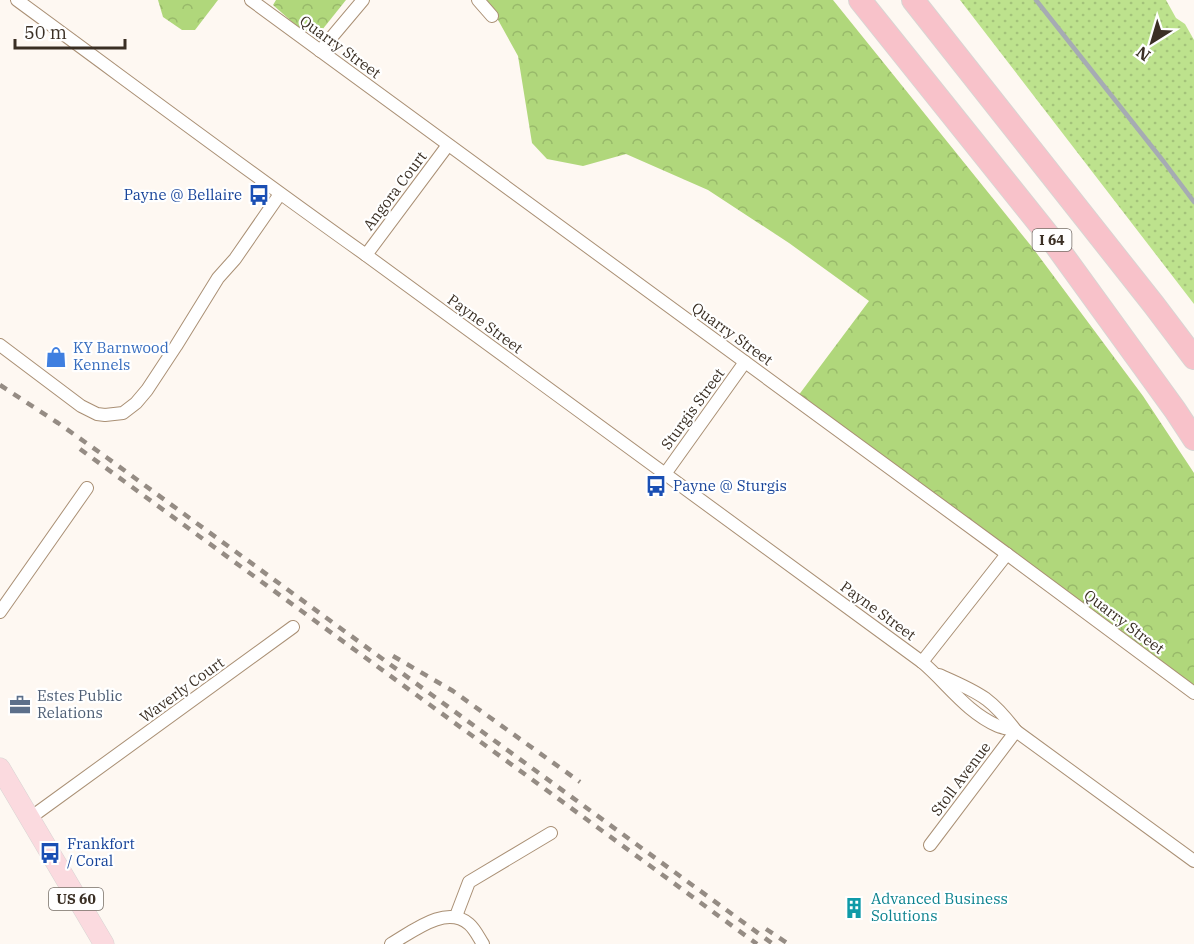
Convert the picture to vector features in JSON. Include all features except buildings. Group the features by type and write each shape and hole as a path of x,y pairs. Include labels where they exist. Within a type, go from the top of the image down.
{"highway":[{"name":"I 64","path":"860,0 1049,236 1194,439"},
{"name":"I 64","path":"913,0 1194,358"}],"main road":[{"name":"US 60","path":"0,768 104,944"}],"street":[{"name":"Payne Street","path":"17,0 922,662 974,712 999,726 1016,730"},
{"name":"Quarry Street","path":"252,0 1194,693"},
{"path":"320,51 363,0"},
{"path":"478,0 492,16"},
{"name":"Angora Court","path":"366,255 448,145"},
{"path":"0,345 81,406 97,414 123,413 147,390 218,278 236,259 280,194"},
{"name":"Sturgis Street","path":"665,474 745,362"},
{"path":"0,612 87,488"},
{"path":"922,662 1007,554"},
{"name":"Waverly Court","path":"30,818 293,627"},
{"name":"Payne Street","path":"935,673 985,698 1016,730 1194,861"},
{"name":"Stoll Avenue","path":"930,845 1016,730"},
{"path":"456,916 469,882 551,832"},
{"path":"391,944 444,916 456,916 471,925 483,944"}],"green space":[{"path":"158,0 218,0 195,30 182,30 163,17"},
{"path":"276,0 346,0 318,35 299,28 273,5"},
{"path":"487,0 833,0 1032,247 1143,396 1194,473 1194,687 798,396 869,301 789,243 708,190 626,154 583,166 547,159 532,143 518,56"},
{"path":"960,0 1166,0 1176,18 1185,24 1194,40 1194,304"}],"waterway":[{"path":"1036,0 1194,202"}],"railway":[{"path":"0,385 106,457 773,944"},
{"path":"80,449 757,944"},
{"path":"393,656 453,691 580,782"},
{"path":"766,929 787,943"}],"place":[{"name":"Payne @ Bellaire","path":"259,195"},
{"name":"KY Barnwood Kennels","path":"56,357"},
{"name":"Payne @ Sturgis","path":"656,486"},
{"name":"Estes Public Relations","path":"20,705"},
{"name":"Frankfort / Coral","path":"50,853"},
{"name":"Advanced Business Solutions","path":"854,908"}]}
